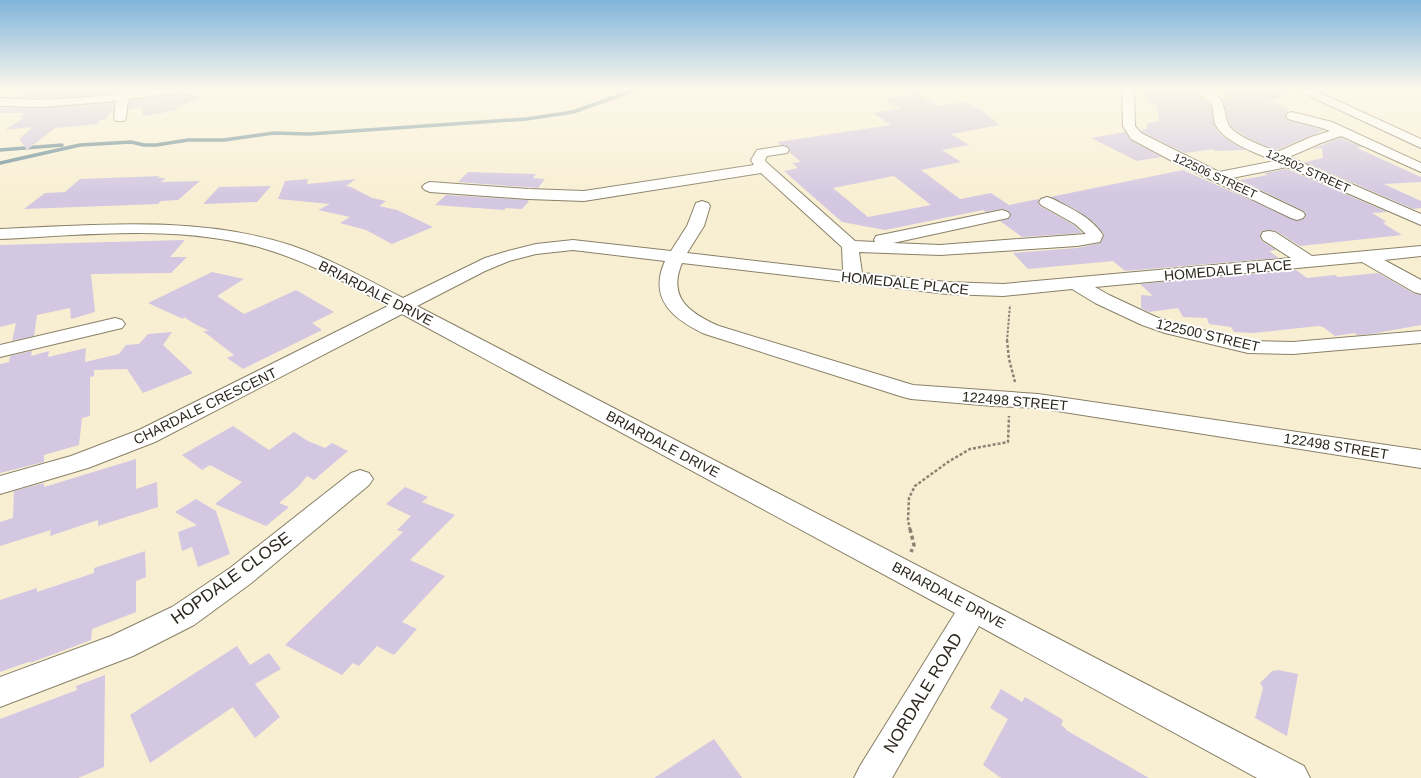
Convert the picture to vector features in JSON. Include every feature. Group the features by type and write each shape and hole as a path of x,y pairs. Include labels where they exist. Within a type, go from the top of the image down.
{"street":[{"name":"122506 STREET","path":"1129,125 1136,136 1179,159 1297,215"},
{"name":"122502 STREET","path":"1223,125 1228,133 1240,140 1421,220"},
{"path":"1326,125 1421,168"},
{"path":"1381,125 1421,144"},
{"path":"1395,125 1421,137"},
{"path":"1407,125 1421,132"},
{"path":"1217,176 1283,160 1316,140 1342,132"},
{"path":"782,150 762,153 758,160 763,168 850,246 940,250 1077,241 1094,238 1095,235 1093,231 1083,223 1047,202"},
{"path":"430,187 528,194 584,196 763,168"},
{"name":"122498 STREET","path":"702,206 695,228 677,257 670,275 669,295 674,305 684,314 699,325 712,330 911,392 1038,401 1421,459"},
{"path":"850,246 1002,215"},
{"name":"BRIARDALE DRIVE","path":"0,234 146,229 189,231 261,242 297,253 402,305 1292,778"},
{"path":"1270,236 1309,262"},
{"name":"HOMEDALE PLACE","path":"402,305 498,259 534,249 573,245 946,288 1003,290 1421,251"},
{"path":"850,246 853,278"},
{"path":"1366,257 1421,288"},
{"name":"122500 STREET","path":"1077,284 1102,299 1149,321 1172,329 1248,347 1293,348 1421,337"},
{"name":"CHARDALE CRESCENT","path":"0,485 79,462 147,436 402,305"},
{"path":"0,351 115,324"},
{"name":"HOPDALE CLOSE","path":"0,692 122,646 183,616 240,576 360,479"},
{"name":"NORDALE ROAD","path":"872,778 974,608"}],"path":[{"path":"904,571 914,546 908,520 909,498 915,486 948,462 970,450 1008,442 1014,400 1006,335 1010,318 1010,303 1003,290"}],"building":[{"path":"12,125 84,125 55,128 27,150 19,139 33,127 5,130"},
{"path":"889,125 998,125 951,134 969,145 942,150 961,162 921,170 960,199 991,193 1009,205 1039,199 1038,203 1040,206 1074,225 1082,233 1022,237 1000,221 1008,219 1011,216 1009,211 1002,209 986,212 983,210 885,230 842,222 784,171 798,168 792,163 801,162 789,152 790,149 788,146 781,145 778,142","holes":["894,176 931,205 868,217 833,188"]},
{"path":"1147,125 1215,125 1218,132 1232,143 1246,150 1215,151 1213,149 1185,153 1140,130 1146,129"},
{"path":"1307,125 1324,130 1275,150 1246,137 1231,126"},
{"path":"1125,132 1130,140 1162,157 1137,161 1091,138"},
{"path":"1340,138 1362,147 1357,148 1421,177 1421,182 1384,184 1421,201 1421,208 1413,209 1305,162 1323,158 1322,148 1312,149"},
{"path":"1287,169 1387,212 1372,213 1387,222 1383,222 1384,224 1402,235 1300,246 1276,231 1269,230 1262,231 1260,237 1262,241 1276,250 1269,251 1279,258 1125,271 1113,261 1028,269 1013,253 1077,248 1101,243 1104,234 1094,222 1075,209 1050,197 1183,170 1297,221 1306,216 1304,211 1240,180 1268,175 1264,173"},
{"path":"468,172 536,174 533,178 545,179 538,188 458,182"},
{"path":"160,176 157,178 166,178 161,182 200,181 178,200 161,201 158,204 24,209 45,193 65,192 80,179"},
{"path":"308,179 307,184 356,179 346,186 372,198 386,201 379,206 397,210 433,227 392,244 366,230 340,223 350,217 318,210 330,204 278,199 285,181"},
{"path":"271,186 257,202 203,204 219,187"},
{"path":"446,195 529,201 522,209 506,208 504,210 435,205"},
{"path":"185,240 170,257 187,257 171,273 91,274 95,312 71,319 70,308 37,315 34,336 12,341 16,323 0,327 0,245"},
{"path":"1296,270 1307,278 1378,273 1413,293 1421,295 1421,325 1371,334 1357,335 1355,333 1335,336 1323,327 1318,326 1253,333 1234,332 1231,327 1209,324 1207,318 1183,317 1178,308 1149,312 1141,308 1141,295 1153,296 1140,284"},
{"path":"212,272 244,279 217,296 244,314 296,290 334,312 312,323 322,330 243,369 227,358 234,355 203,331 209,331 184,317 183,319 148,303"},
{"path":"172,332 163,345 193,373 143,393 127,369 94,370 94,376 90,377 90,416 82,418 79,445 44,455 44,462 0,473 0,364 9,362 10,356 32,351 31,356 49,351 48,357 86,348 85,362 119,354 126,345 139,344 148,334"},
{"path":"233,426 269,450 294,432 308,441 325,448 332,443 348,451 314,480 307,476 298,487 279,503 289,507 266,526 215,504 242,482 210,465 202,470 182,455"},
{"path":"136,459 136,489 157,482 158,507 98,526 98,520 50,536 51,530 0,546 0,522 13,518 14,491 44,483 44,487"},
{"path":"405,487 428,497 422,502 455,515 410,560 445,576 402,622 417,629 394,655 377,646 359,666 353,663 342,675 285,645 403,532 397,530 411,516 386,504"},
{"path":"196,499 216,511 230,554 198,567 192,547 182,551 178,532 197,525 175,512"},
{"path":"145,551 146,577 136,581 136,612 92,629 91,640 30,663 31,661 0,672 0,600 37,588 37,592 94,573 94,568"},
{"path":"237,646 250,665 269,653 281,669 255,684 280,717 255,738 233,707 150,763 130,715"},
{"path":"1278,670 1298,674 1287,736 1255,718 1263,688 1260,683 1272,671"},
{"path":"105,675 104,767 78,778 0,778 0,719 77,690 76,686"},
{"path":"1001,689 1022,702 1025,697 1063,720 1061,725 1066,730 1149,778 1001,778 983,765 1008,719 990,708"},
{"path":"714,739 742,778 654,778"}],"waterway":[{"path":"0,163 80,145 131,142 144,145 156,145 188,140 224,140 274,133 309,134 435,125"},
{"path":"0,150 62,145"}]}
